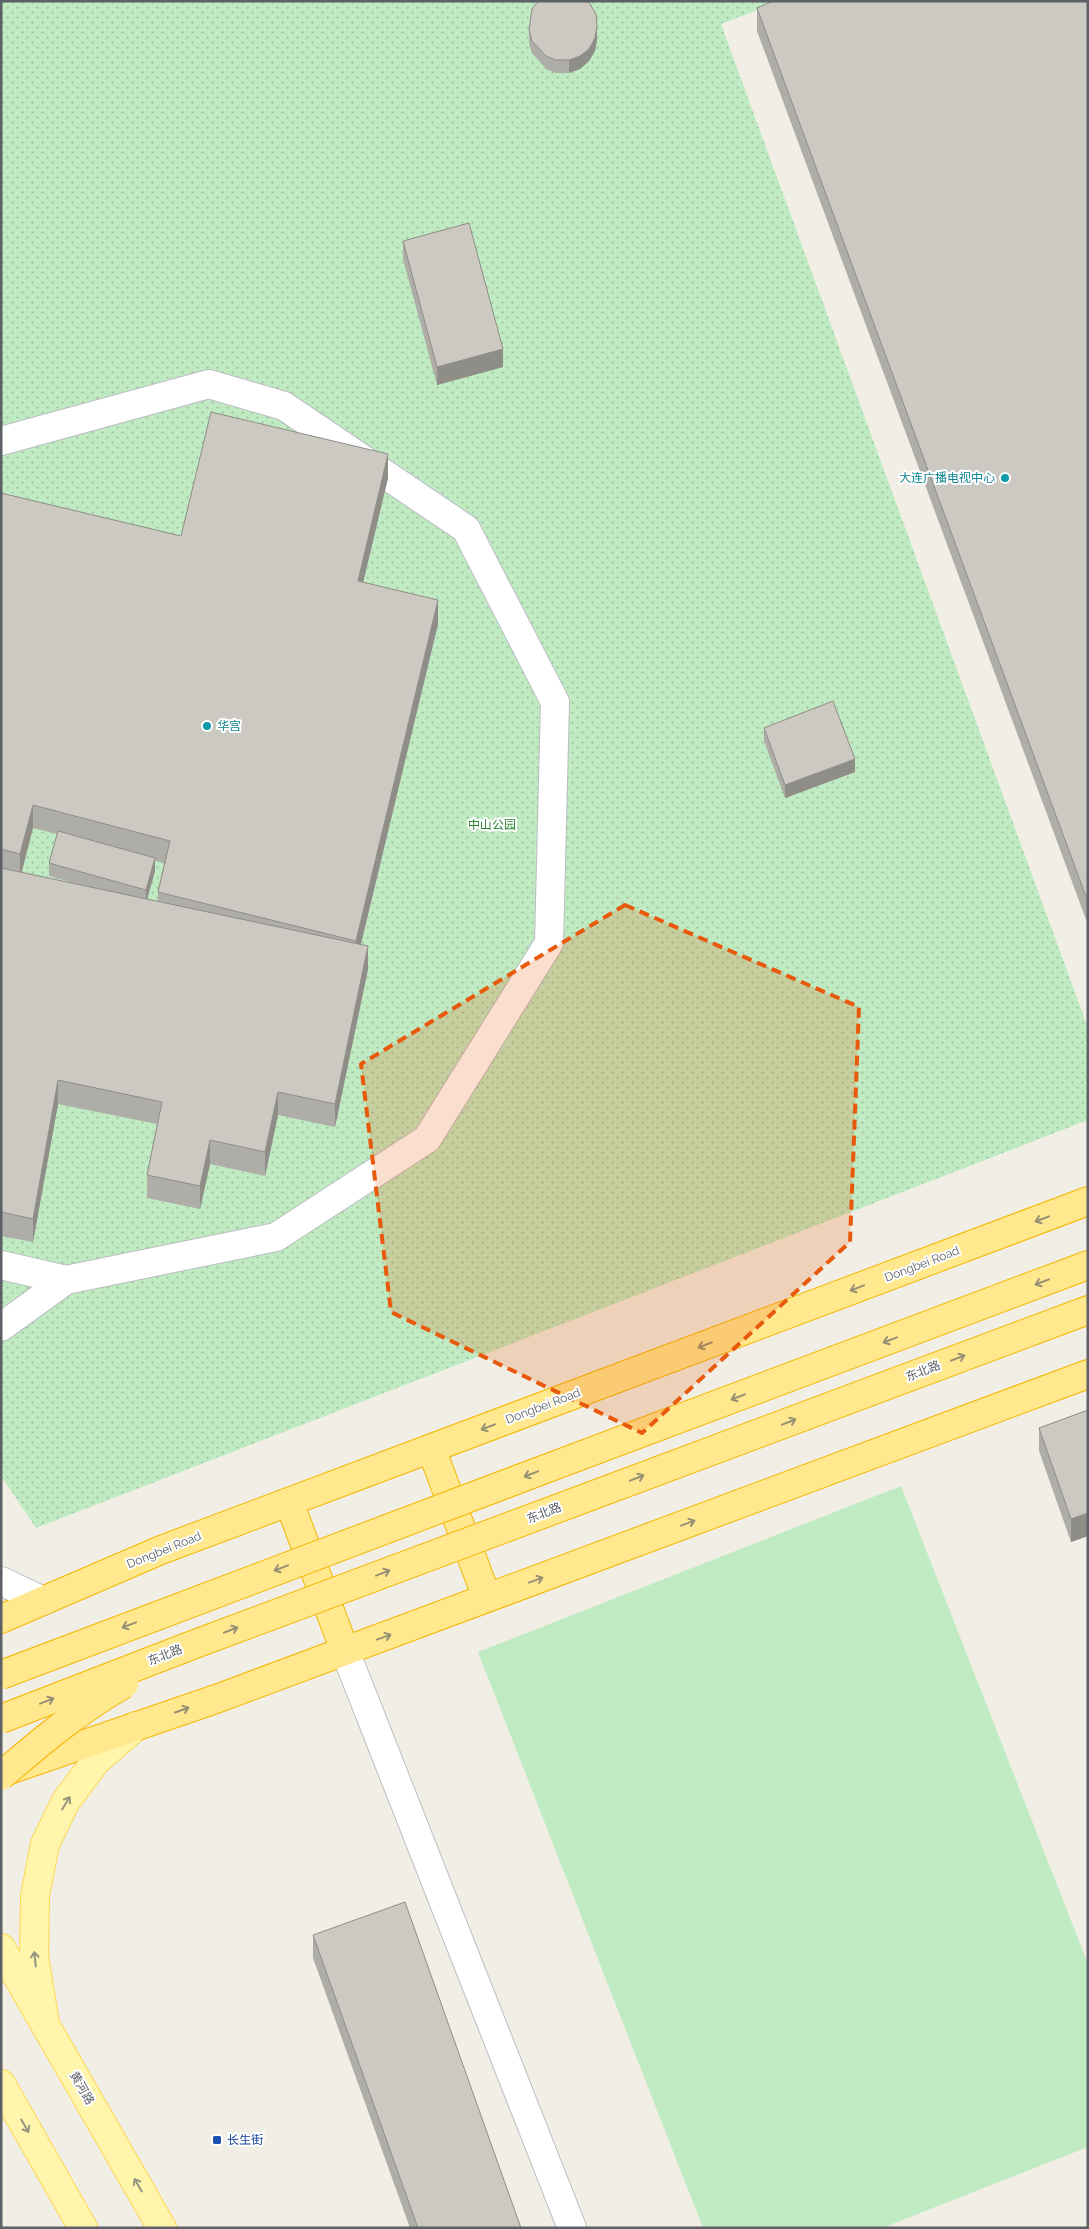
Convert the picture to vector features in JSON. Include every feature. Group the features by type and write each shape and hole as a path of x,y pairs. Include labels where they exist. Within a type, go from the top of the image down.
{"highway":[{"name":"Dongbei Road","path":"1,1619 161,1550 1088,1201"},
{"path":"1,1674 1088,1265"},
{"name":"东北路","path":"1,1719 195,1644 1088,1310"},
{"path":"1,1772 345,1651 1088,1374"},
{"path":"431,1448 487,1598"},
{"path":"289,1502 345,1651"},
{"path":"1,1776 33,1749 106,1694 195,1644"}],"main road":[{"path":"45,2024 34,1956 35,1896 45,1844 66,1801 96,1761 136,1726"},
{"name":"黄河路","path":"1,1948 162,2228"},
{"path":"2,2085 83,2228"}],"street":[{"path":"1,441 209,384 284,406 466,529 555,702 549,943 427,1139 276,1237 66,1280 1,1327"},
{"path":"1,1265 66,1280"},
{"path":"1,1581 43,1601"},
{"path":"345,1651 572,2228"}],"highlighted area":[{"path":"625,905 859,1007 850,1242 642,1433 391,1312 361,1064"}],"green space":[{"name":"中山公园","path":"1,1 781,1 721,24 1088,1028 1088,1120 36,1528 1,1476"},
{"path":"901,1486 1088,1964 1088,2147 882,2228 703,2228 478,1652"}],"building":[{"path":"538,1 587,1 596,14 597,27 595,38 589,49 580,56 569,60 556,60 546,56 532,41 529,30 532,9"},
{"name":"大连广播电视中心","path":"773,1 1088,1 1088,902 757,8"},
{"path":"469,223 503,349 437,367 403,241"},
{"name":"华宫","path":"211,412 388,454 358,581 438,600 356,941 158,892 170,841 33,805 20,854 1,849 1,493 181,536"},
{"path":"833,701 855,759 785,785 764,728"},
{"path":"58,831 155,858 146,890 49,863"},
{"path":"1,868 368,946 335,1104 278,1092 265,1152 210,1140 200,1186 147,1175 162,1102 58,1080 33,1219 1,1212"},
{"path":"1088,1410 1088,1513 1071,1519 1039,1428"},
{"path":"405,1902 521,2228 418,2228 313,1935"}],"place":[{"name":"大连广播电视中心","path":"1005,478"},
{"name":"华宫","path":"207,726"},
{"name":"长生街","path":"217,2140"}]}
